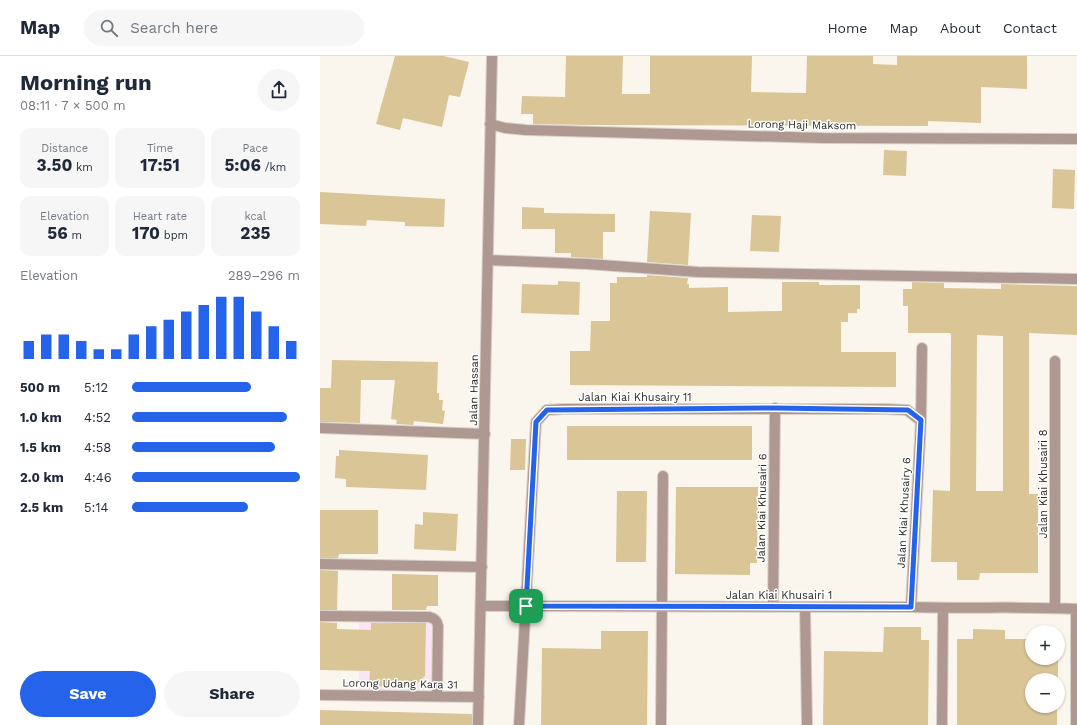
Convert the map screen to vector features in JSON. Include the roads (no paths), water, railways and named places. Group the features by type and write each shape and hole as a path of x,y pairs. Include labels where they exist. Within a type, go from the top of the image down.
{"street":[{"name":"Jalan Hassan","path":"478,725 492,56"},
{"name":"Lorong Haji Maksom","path":"490,124 505,128 526,130 823,138 1077,140"},
{"path":"488,260 698,272 1077,279"},
{"path":"921,420 922,348"},
{"name":"Jalan Kiai Khusairi 8","path":"1055,362 1055,607"},
{"name":"Jalan Kiai Khusairy 11","path":"519,725 536,422 547,410 775,408 908,410 921,420"},
{"name":"Jalan Kiai Khusairi 6","path":"773,607 775,408"},
{"name":"Jalan Kiai Khusairy 6","path":"911,607 921,420"},
{"path":"320,428 485,434"},
{"path":"661,725 663,476"},
{"path":"320,564 482,567"},
{"name":"Jalan Kiai Khusairi 1","path":"481,606 1055,607 1076,609"},
{"path":"804,607 807,725"},
{"path":"942,725 943,608"},
{"path":"1076,609 1076,725"},
{"path":"320,616 434,618 437,621 438,626 437,696"},
{"name":"Lorong Udang Kara 31","path":"320,695 479,697"}]}
